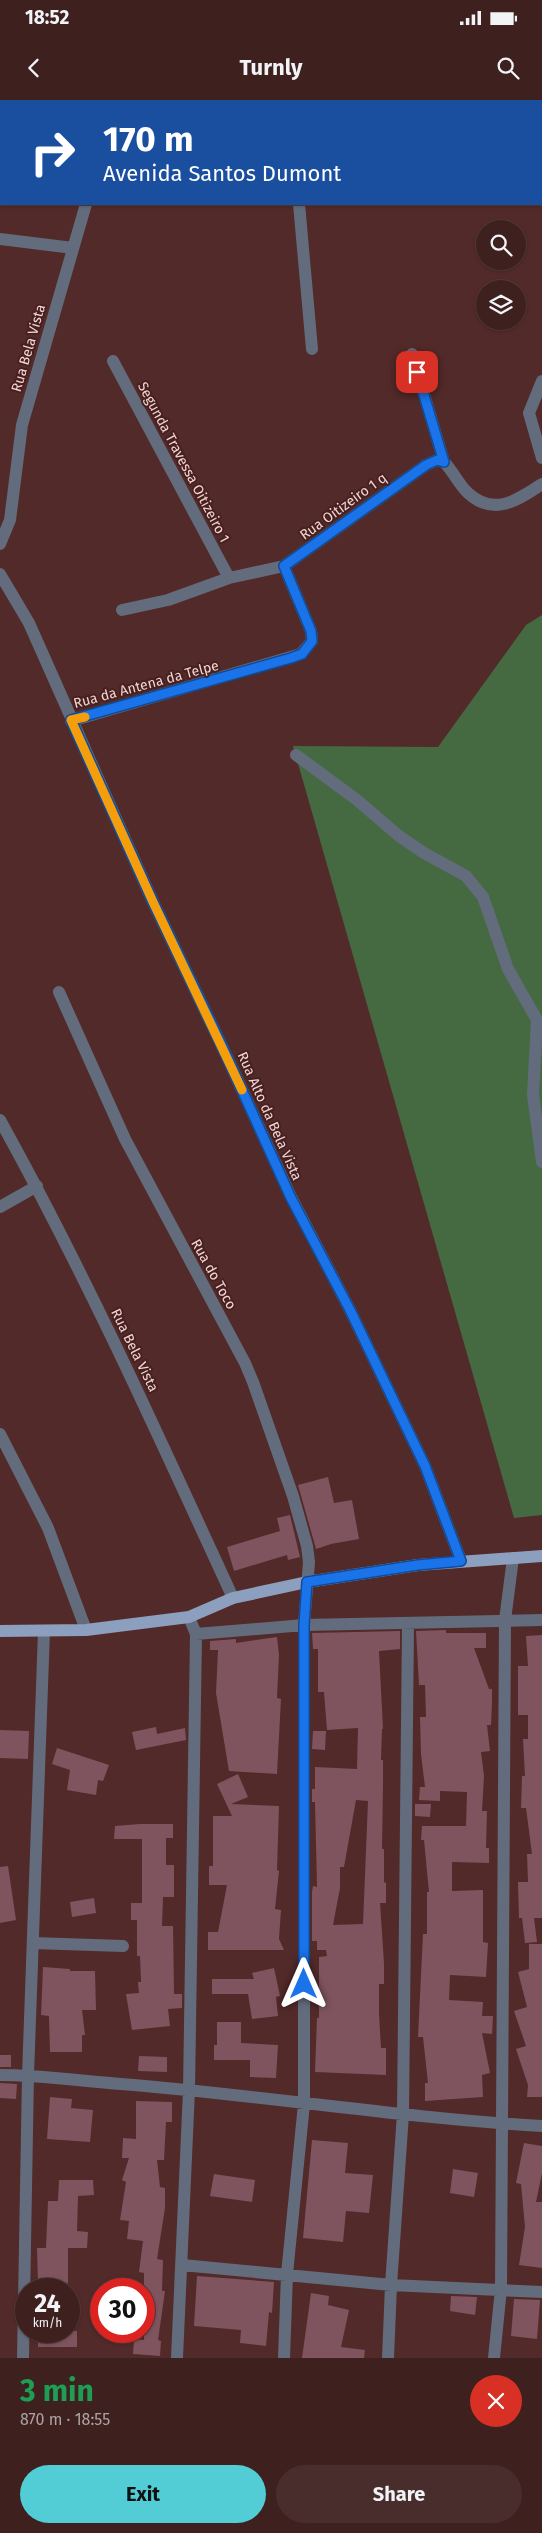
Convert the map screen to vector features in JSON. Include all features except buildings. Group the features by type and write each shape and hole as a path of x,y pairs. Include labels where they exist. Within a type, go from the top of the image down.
{"main road":[{"path":"0,1631 86,1630 189,1617 233,1598 307,1582 418,1565 542,1556"}],"street":[{"name":"Rua Bela Vista","path":"0,544 10,520 22,425 86,205"},
{"path":"299,205 312,349"},
{"path":"0,239 73,248"},
{"path":"412,354 444,462 467,492 485,503 501,505 515,502 542,484"},
{"name":"Segunda Travessa Oitizeiro 1","path":"113,361 229,578"},
{"path":"542,381 529,414 542,458"},
{"name":"Rua Oitizeiro 1 q","path":"284,566 426,465 437,460 444,462"},
{"path":"122,610 168,600 229,578 284,566"},
{"name":"Rua da Antena da Telpe","path":"71,720 230,677 302,654 312,641 311,631 284,566"},
{"name":"Rua Alto da Bela Vista","path":"0,574 29,622 153,902 221,1044 291,1198 350,1310 425,1466 461,1561"},
{"path":"296,755 357,800 399,836 424,853 466,876 483,897 508,968 538,1020 533,1095 542,1162"},
{"name":"Rua do Toco","path":"59,992 125,1139 245,1363 307,1546 304,1625 304,2104 287,2274 284,2358"},
{"name":"Rua Bela Vista","path":"0,1120 37,1186 142,1398 233,1598"},
{"path":"0,1207 37,1186"},
{"path":"0,1434 7,1452 48,1528 86,1630"},
{"path":"494,2358 501,2289 505,1620 513,1558"},
{"path":"177,2358 189,2090 196,1634 189,1617"},
{"path":"196,1634 304,1625 542,1620"},
{"path":"388,2358 391,2285 404,2114 408,1624"},
{"path":"23,2358 28,2075 44,1631"},
{"path":"33,1943 123,1946"},
{"path":"0,2076 28,2075 189,2090 502,2124 542,2126"},
{"path":"182,2265 391,2285 542,2292"}],"green space":[{"path":"542,615 542,1515 514,1518 293,746 438,747 526,625"}],"slow traffic":[{"path":"85,717 71,720 153,902 242,1090"}],"route":[{"path":"304,1984 304,1625 307,1582 418,1565 461,1561 425,1466 350,1310 291,1198 221,1044 153,902 71,720 245,672 302,654 307,649 312,641 311,631 284,566 426,465 437,460 444,462 417,372"}]}
